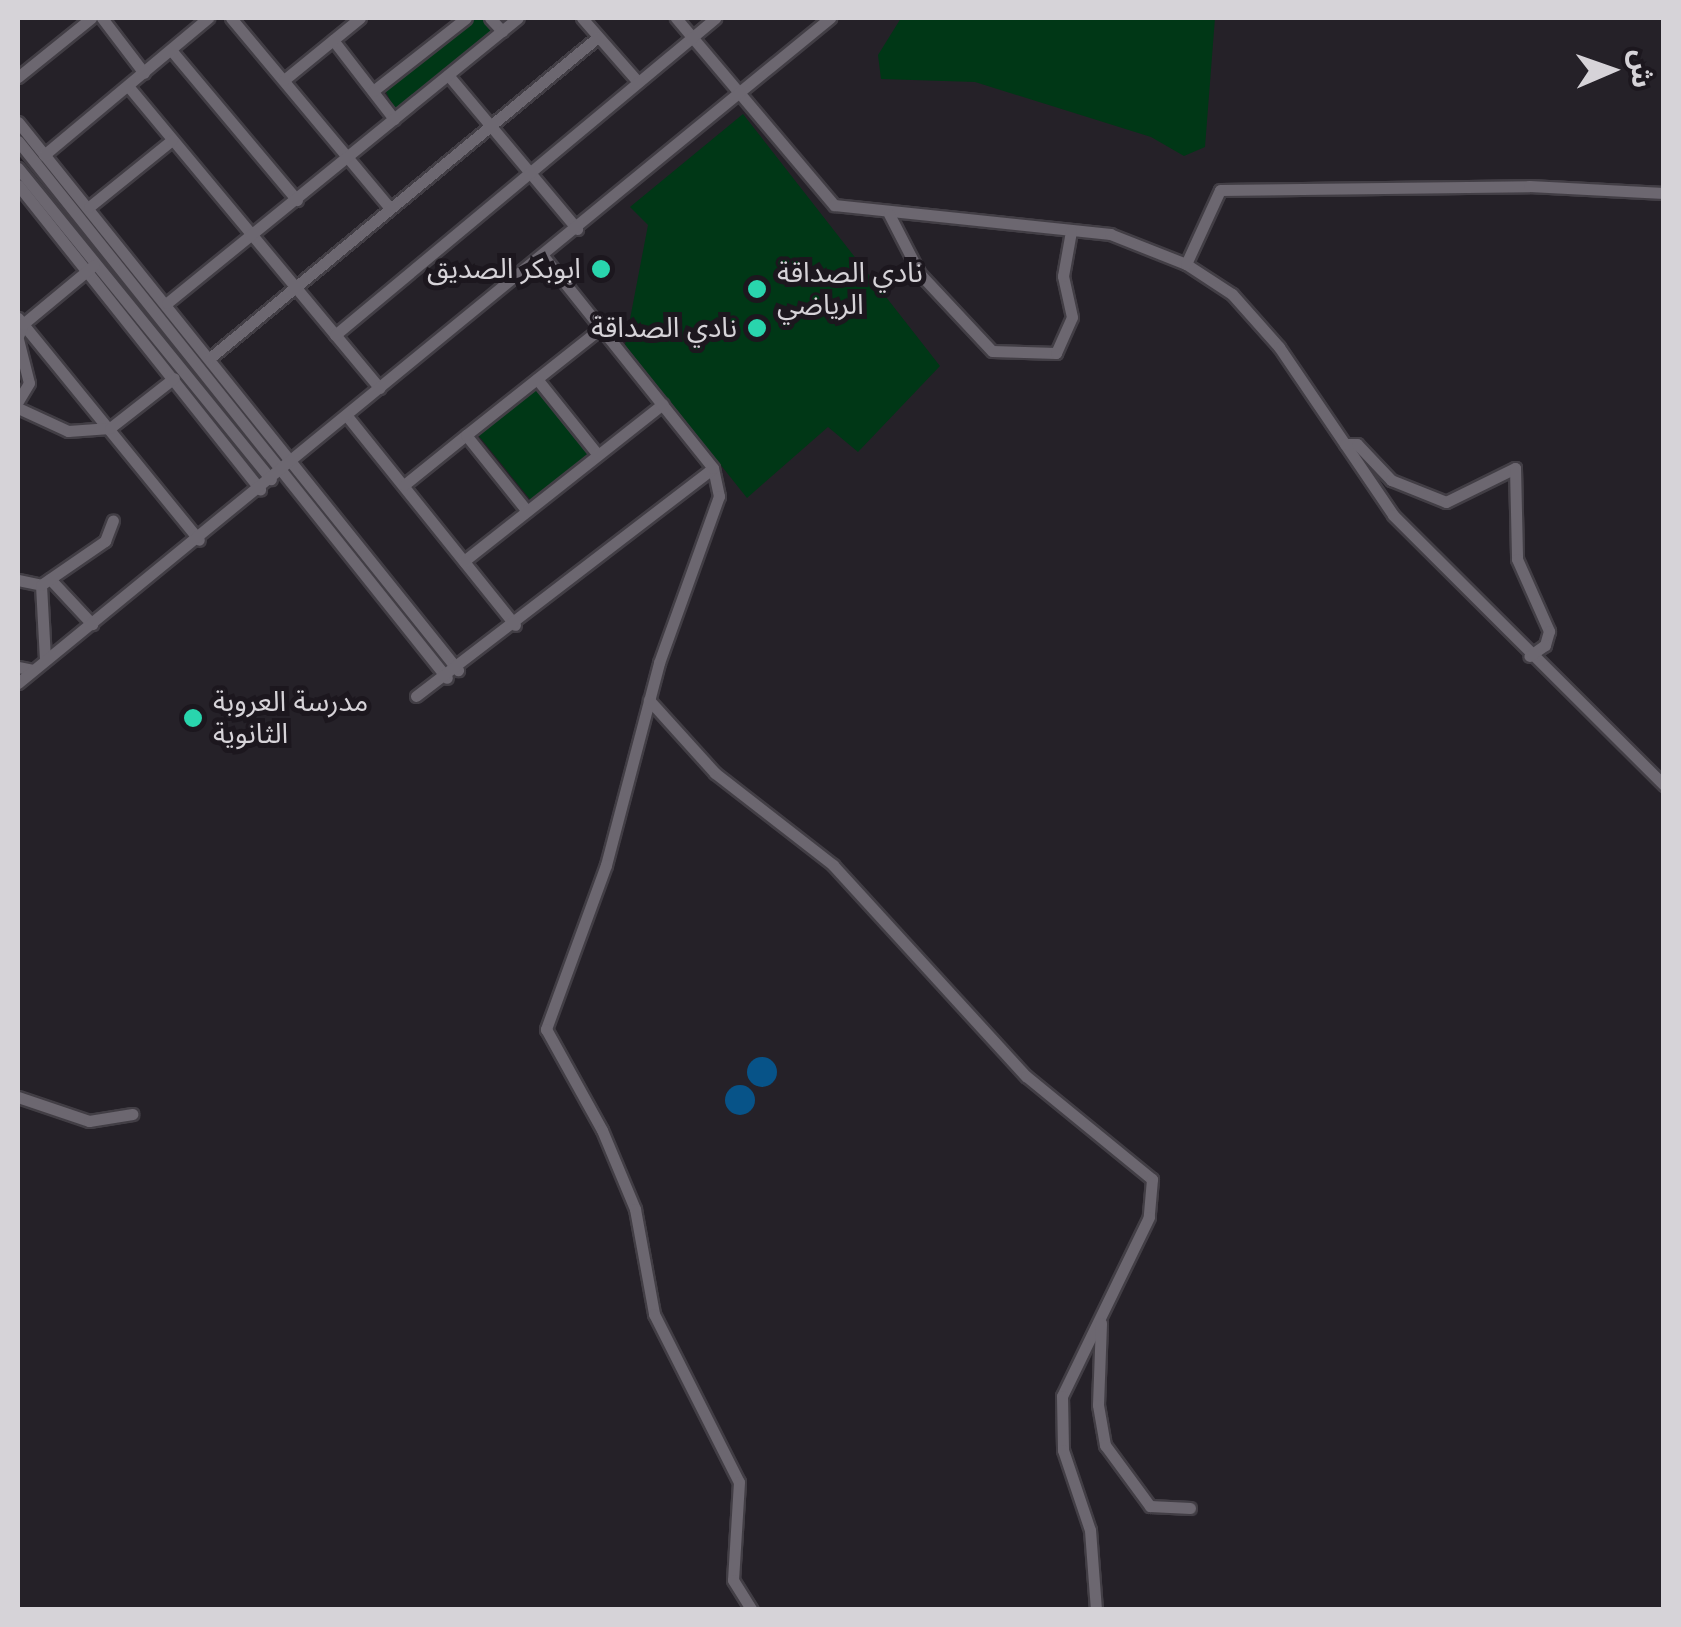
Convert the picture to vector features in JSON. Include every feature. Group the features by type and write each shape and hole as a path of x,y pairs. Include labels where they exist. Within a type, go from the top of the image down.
{"street":[{"path":"18,78 91,18"},
{"path":"102,18 144,72"},
{"path":"44,155 208,18"},
{"path":"284,80 360,18"},
{"path":"373,91 466,18"},
{"path":"490,18 502,31"},
{"path":"167,303 518,18"},
{"path":"582,18 638,82"},
{"path":"676,18 823,197 850,210 1110,234 1186,264 1258,320 1393,514 1529,656 1664,786"},
{"path":"334,335 716,18"},
{"path":"18,683 200,540 830,18"},
{"path":"237,19 389,207"},
{"path":"211,357 598,37"},
{"path":"332,40 394,119"},
{"path":"171,50 297,200"},
{"path":"448,75 577,229"},
{"path":"128,86 380,388"},
{"path":"18,122 88,207 114,249 283,470 452,674"},
{"path":"88,207 172,140"},
{"path":"18,141 167,303 211,357 294,460 452,674"},
{"path":"18,168 260,489"},
{"path":"18,185 93,266 271,480"},
{"path":"1186,264 1220,190 1529,186 1664,194"},
{"path":"889,214 920,274 992,352 1056,353 1072,317 1063,276 1070,231"},
{"path":"19,329 114,249"},
{"path":"543,256 712,468 720,496 648,700 610,852 547,1034 615,1160 639,1222 654,1314 739,1482 732,1570 752,1610"},
{"path":"404,485 601,328"},
{"path":"19,329 29,382 18,404 68,431 110,428 174,378"},
{"path":"19,329 110,428 200,540"},
{"path":"537,379 598,455"},
{"path":"464,561 662,404"},
{"path":"347,416 514,625"},
{"path":"466,435 527,511"},
{"path":"1345,444 1356,444 1391,480 1446,502 1515,468 1515,550 1549,631 1545,645 1529,656"},
{"path":"416,696 452,674 712,468"},
{"path":"46,582 105,541 113,520"},
{"path":"18,580 46,582 92,624"},
{"path":"45,660 46,582"},
{"path":"18,666 33,670"},
{"path":"648,700 715,772 833,865 1026,1076 1150,1175 1149,1217 1069,1378 1060,1413 1063,1450 1090,1530 1096,1610"},
{"path":"18,1097 89,1121 132,1114"},
{"path":"1101,1318 1098,1405 1105,1445 1150,1506 1190,1508"}],"green space":[{"path":"470,18 487,18 494,30 395,110 384,88"},
{"path":"901,18 1215,18 1205,147 1184,156 1151,137 975,82 881,79 878,55"},
{"name":"نادي الصداقة الرياضي","path":"743,114 940,366 858,452 828,427 747,498 625,345 648,225 630,207"},
{"path":"537,384 592,452 532,501 476,433"}],"water":[{"path":"762,1057 773,1061 777,1072 773,1083 762,1087 751,1083 747,1072 751,1061"},
{"path":"740,1085 751,1089 755,1100 751,1111 740,1115 729,1111 725,1100 729,1089"}],"place":[{"name":"ابوبكر الصديق","path":"601,269"},
{"name":"نادي الصداقة الرياضي","path":"757,289"},
{"name":"نادي الصداقة","path":"757,328"},
{"name":"مدرسة العروبة الثانوية","path":"193,718"}]}
